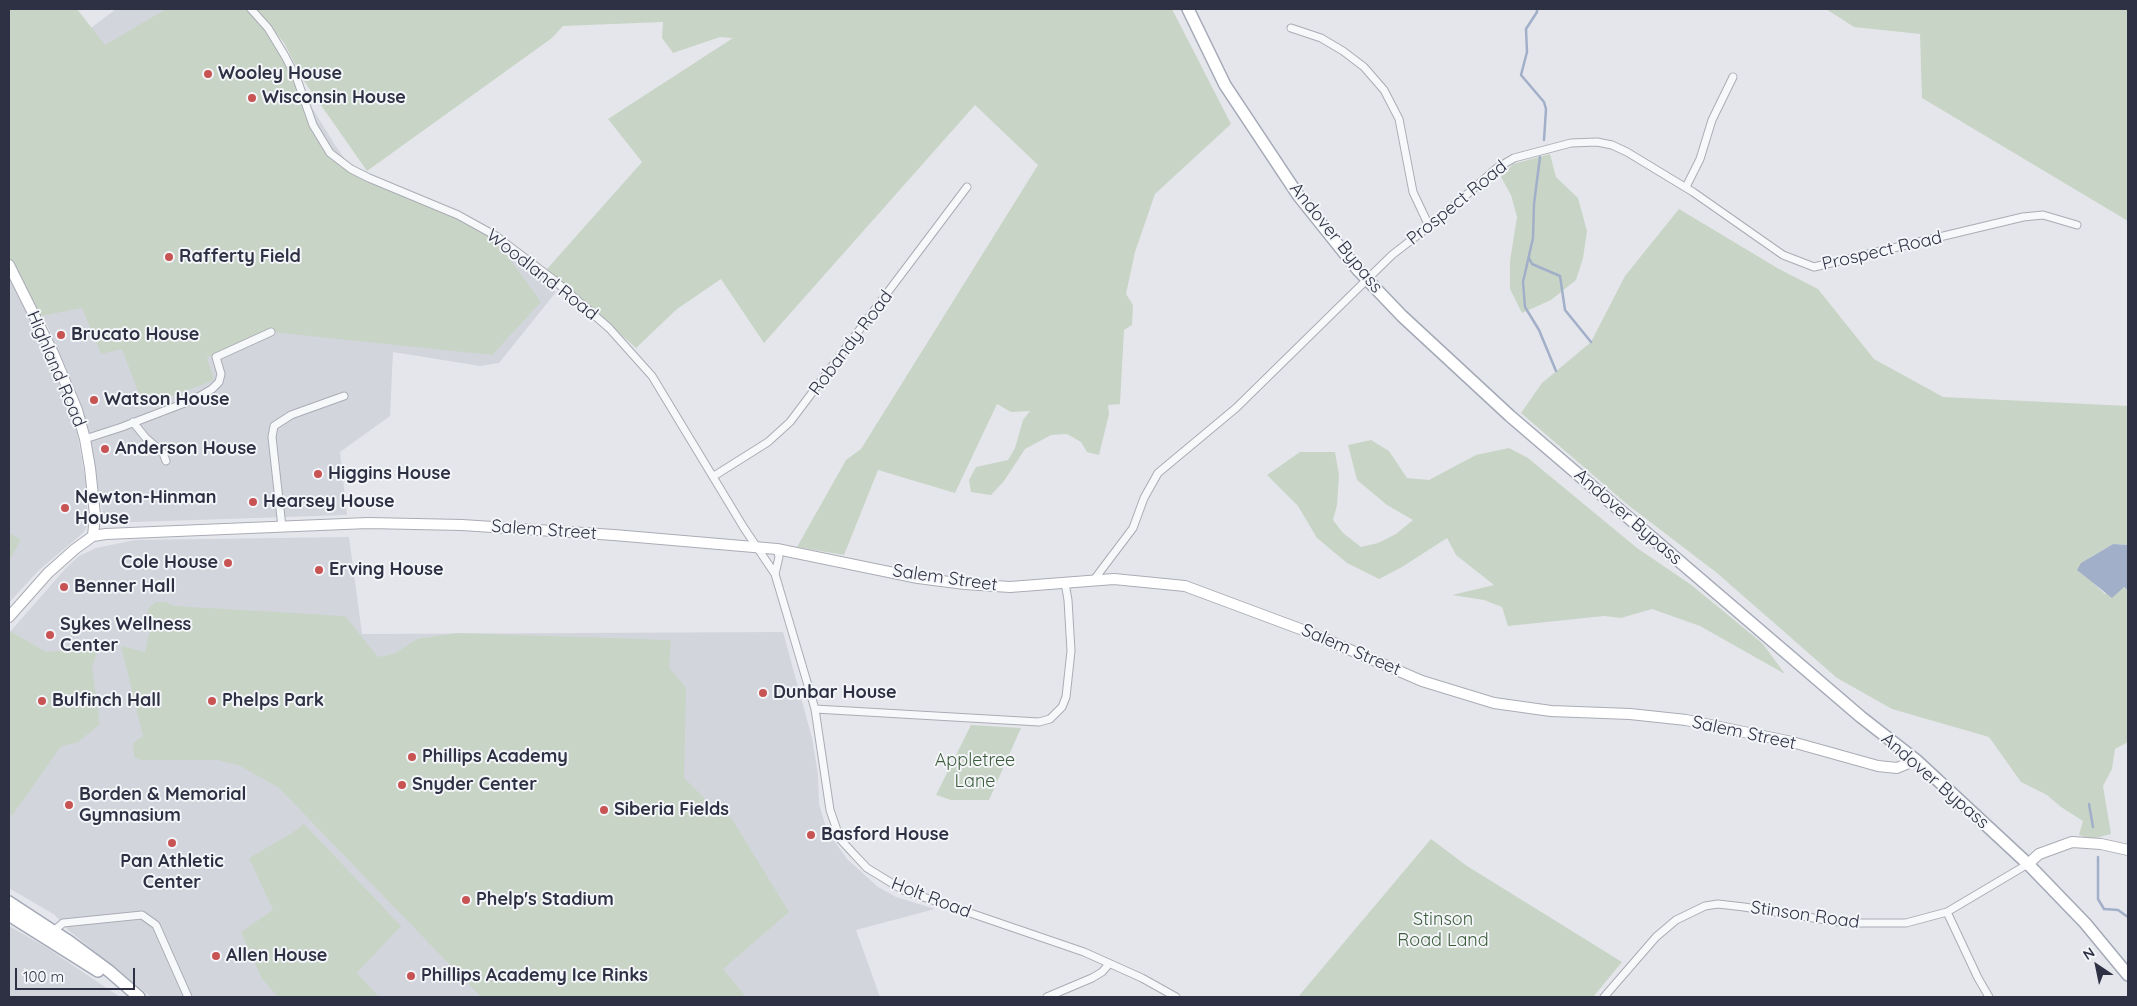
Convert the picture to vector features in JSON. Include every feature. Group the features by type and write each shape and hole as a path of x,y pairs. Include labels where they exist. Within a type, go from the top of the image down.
{"main road":[{"name":"Andover Bypass","path":"1188,9 1225,85 1259,138 1298,196 1367,280 1464,376 1861,717 1916,760 2028,864 2085,923 2128,975"},
{"path":"9,902 50,934 109,971 138,997"},
{"path":"9,915 50,934"}],"street":[{"name":"Woodland Road","path":"251,9 268,28 285,56 304,95 313,125 330,153 351,169 458,215 490,233 554,280 610,328 652,376 744,528 758,547"},
{"path":"1291,28 1321,38 1343,51 1364,67 1391,101 1399,119 1413,192 1429,226"},
{"path":"1686,187 1700,159 1712,120 1733,78"},
{"name":"Prospect Road","path":"1093,581 1133,528 1144,498 1158,473 1236,408 1392,255 1506,162 1571,143 1597,142 1612,145 1686,187 1783,255 1814,267 2023,217 2043,215 2077,225"},
{"name":"Robandy Road","path":"714,476 768,442 790,422 966,187"},
{"name":"Highland Road","path":"9,265 53,353 71,395 85,439 95,515 93,536"},
{"path":"85,439 195,399 212,389 219,382 221,374 216,357 271,332"},
{"path":"282,527 272,437 274,426 291,415 344,396"},
{"path":"133,422 145,437 163,452 166,461"},
{"name":"Salem Street","path":"9,617 48,573 93,536 129,531 368,523 462,525 758,547 777,549 918,578 965,584 1010,587 1114,579 1163,582 1206,592 1311,633 1422,681 1494,703 1551,711 1630,714 1686,720 1792,742 1878,766 1897,768 1916,760"},
{"name":"Holt Road","path":"758,547 774,574 815,710 830,810 840,839 867,868 918,896 1039,936 1142,978 1176,997"},
{"name":"Holt Road","path":"774,574 779,558 777,549"},
{"path":"815,710 1039,722 1050,719 1062,706 1066,697 1071,651 1065,583"},
{"path":"2028,864 2039,854 2072,842 2101,844 2128,850"},
{"name":"Stinson Road","path":"1604,997 1656,937 1676,920 1692,910 1718,904 1845,923 1906,924 1947,912 2028,864"},
{"path":"1947,912 1989,997"},
{"path":"50,934 63,923 142,915 156,925 188,997"},
{"path":"1048,997 1092,978 1102,972 1109,964"}],"shaded area":[{"path":"116,9 243,9 271,41 335,145 358,178 518,259 556,292 499,363 480,366 393,352 390,416 340,452 347,515 104,523 93,455 82,407 48,327 32,298 9,27 79,37"},
{"path":"9,278 59,375 75,420 86,483 88,525 83,533 39,570 9,603"},
{"name":"Phillips Academy","path":"349,537 362,634 783,632 812,738 818,775 819,804 825,824 847,859 878,887 896,897 935,909 856,930 880,997 151,997 68,930 55,915 9,888 9,633 66,568 79,556 96,548 135,540"},
{"path":"9,926 44,946 120,997 9,997"}],"green space":[{"path":"9,9 77,9 105,45 166,9 251,9 280,48 313,125 330,153 351,169 472,223 498,243 541,302 492,355 271,332 230,351 207,357 214,380 144,407 122,349 101,354 82,308 36,317 9,265"},
{"path":"257,9 1172,9 1231,124 1155,194 1135,252 1126,294 1133,305 1132,325 1124,330 1120,404 1108,405 1109,414 1099,455 1087,452 1081,442 1067,434 1051,435 1025,449 1004,481 991,495 971,492 969,480 976,467 1008,460 1015,448 1023,420 1030,411 1011,412 997,404 955,493 878,470 844,555 797,547 846,460 861,449 1038,165 975,105 764,343 721,279 677,309 636,348 547,269 642,162 608,119 733,38 720,37 673,53 662,38 663,22 563,26 552,38 367,171 304,81 284,43"},
{"path":"1826,9 2128,9 2128,221 1922,98 1920,34 1854,27"},
{"path":"1550,154 1556,177 1578,198 1587,231 1583,258 1576,280 1551,300 1522,313 1510,289 1510,261 1517,217 1511,195 1501,177 1513,164"},
{"path":"1679,209 1779,269 1818,289 1874,359 1943,397 2128,406 2128,545 2113,544 2089,558 2093,583 2105,594 2124,587 2128,590 2128,742 2115,749 2112,769 2103,786 2111,834 2091,839 2079,835 2083,821 2061,807 2047,795 2021,782 1989,737 1892,709 1837,678 1717,573 1628,505 1521,413 1542,383 1591,342 1625,276"},
{"path":"1371,440 1389,451 1407,478 1429,480 1476,455 1509,448 1528,458 1637,548 1690,584 1763,644 1785,674 1700,626 1652,609 1621,618 1604,616 1508,626 1502,607 1484,600 1452,595 1494,585 1456,555 1447,538 1402,567 1379,579 1347,563 1317,538 1298,506 1267,475 1300,452 1335,452 1339,475 1337,505 1333,520 1343,533 1361,547 1378,543 1396,534 1413,520 1387,505 1357,480 1348,445"},
{"path":"9,533 21,540 10,559 9,558"},
{"path":"155,602 166,602 174,606 345,616 378,657 394,654 417,639 457,633 671,640 669,667 686,688 684,778 707,801 732,819 789,912 723,969 746,997 481,997 278,787 238,765 217,760 141,760 134,757 133,743 143,736 121,646 145,652 150,629 147,620 148,609"},
{"path":"10,631 46,652 99,648 92,667 100,724 77,743 61,746 12,816 9,813"},
{"name":"Appletree Lane","path":"971,725 1021,728 989,800 951,800 936,795"},
{"path":"304,824 401,926 357,973 379,997 278,997 262,979 241,932 273,910 249,858"},
{"name":"Stinson Road Land","path":"1431,839 1467,866 1622,962 1593,997 1298,997"}],"water":[{"path":"2113,544 2128,545 2128,590 2124,587 2112,598 2077,570 2081,563"}],"waterway":[{"path":"1537,9 1526,29 1527,52 1521,75 1544,102 1546,109 1544,140"},
{"path":"1540,157 1534,204 1533,238 1523,282 1525,307 1539,330 1556,371"},
{"path":"1529,258 1532,264 1560,276 1565,310 1591,342"},
{"path":"2089,804 2093,827"},
{"path":"2098,857 2098,899 2104,909 2118,910 2128,917"}],"place":[{"name":"Wooley House","path":"208,74"},
{"name":"Wisconsin House","path":"252,98"},
{"name":"Rafferty Field","path":"169,257"},
{"name":"Brucato House","path":"61,335"},
{"name":"Watson House","path":"94,400"},
{"name":"Anderson House","path":"105,449"},
{"name":"Higgins House","path":"318,474"},
{"name":"Hearsey House","path":"253,502"},
{"name":"Newton-Hinman House","path":"65,508"},
{"name":"Cole House","path":"228,563"},
{"name":"Erving House","path":"319,570"},
{"name":"Benner Hall","path":"64,587"},
{"name":"Sykes Wellness Center","path":"50,635"},
{"name":"Dunbar House","path":"763,693"},
{"name":"Bulfinch Hall","path":"42,701"},
{"name":"Phelps Park","path":"212,701"},
{"name":"Phillips Academy","path":"412,757"},
{"name":"Snyder Center","path":"402,785"},
{"name":"Borden & Memorial Gymnasium","path":"69,805"},
{"name":"Siberia Fields","path":"604,810"},
{"name":"Basford House","path":"811,835"},
{"name":"Pan Athletic Center","path":"172,843"},
{"name":"Phelp's Stadium","path":"466,900"},
{"name":"Allen House","path":"216,956"},
{"name":"Phillips Academy Ice Rinks","path":"411,976"}]}
